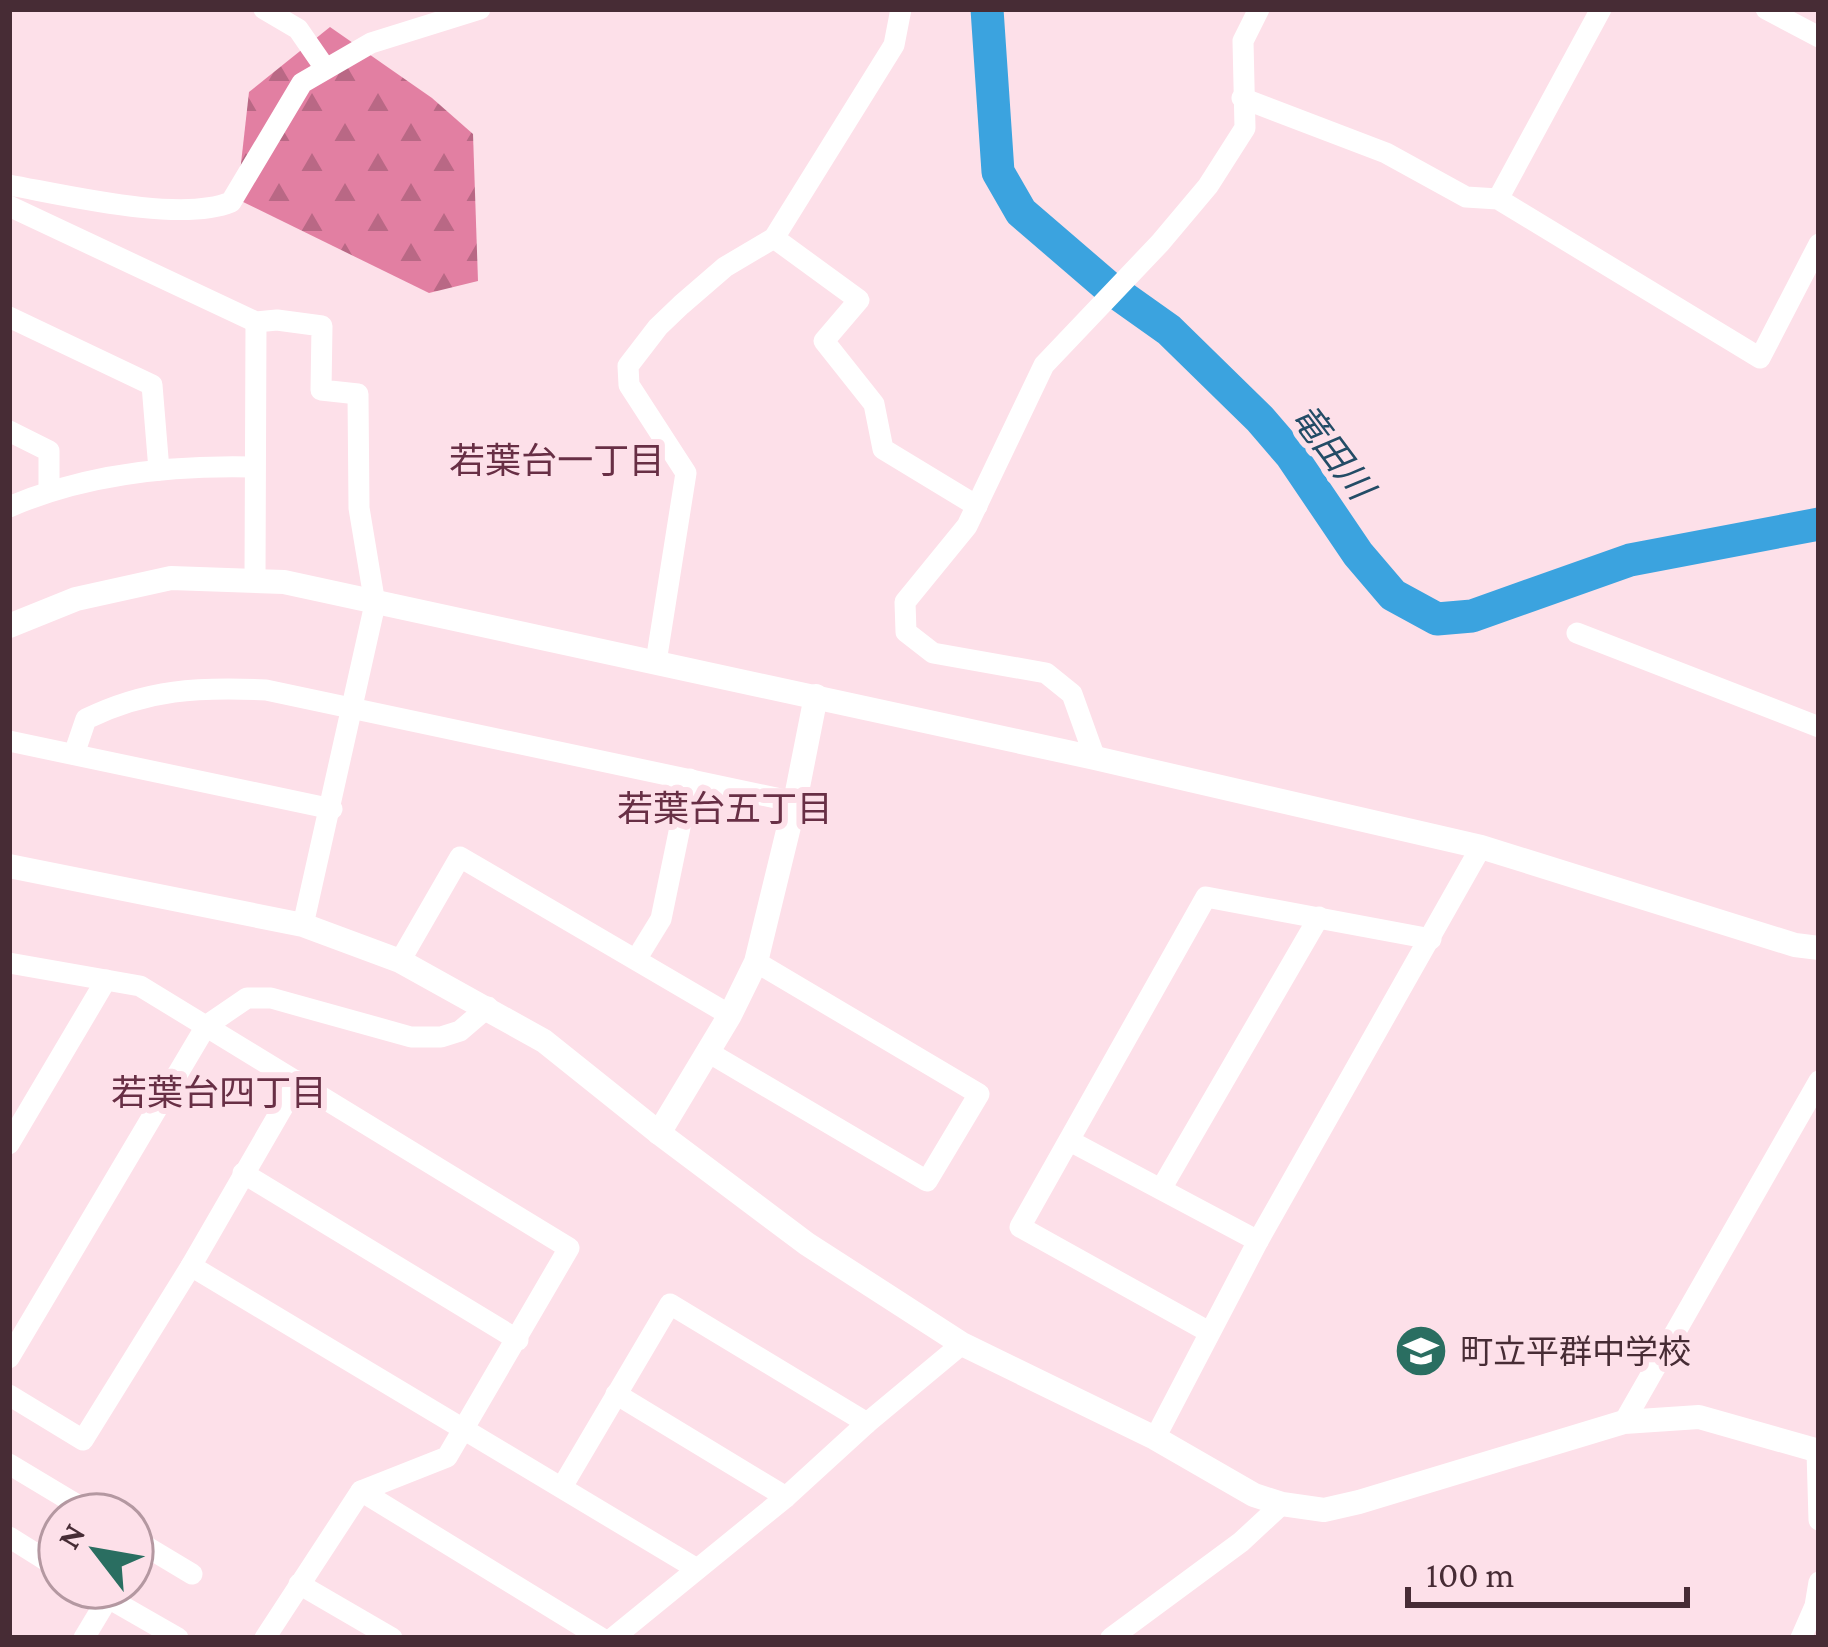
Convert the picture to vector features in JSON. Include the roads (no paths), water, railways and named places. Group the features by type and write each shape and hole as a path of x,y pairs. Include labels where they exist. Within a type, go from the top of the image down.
{"street":[{"path":"264,9 298,29 326,68"},
{"path":"9,185 183,212 215,209 231,202 302,83 371,43 480,9"},
{"path":"656,662 686,473 628,385 628,366 680,305 725,267 774,238 894,45 901,9"},
{"path":"1095,758 1072,694 1046,673 933,652 907,632 905,602 967,526 1044,365 1160,243 1208,186 1245,128 1244,40 1259,9"},
{"path":"1498,199 1601,9"},
{"path":"1766,9 1819,37"},
{"path":"1242,98 1386,153 1443,188 1498,199 1760,358 1819,244"},
{"path":"9,206 256,322 322,326 321,390 358,394 359,508 375,604 303,925"},
{"path":"774,238 859,300 824,341 874,404 883,449 977,506"},
{"path":"9,317 152,385 159,470"},
{"path":"255,579 256,322"},
{"path":"9,431 50,451 49,490"},
{"path":"9,507 49,490 159,470 194,465 254,467"},
{"path":"9,626 76,599 171,578 284,581 1481,847 1795,945 1819,948"},
{"path":"1577,633 1819,727"},
{"path":"74,754 86,719 126,700 181,690 266,690 795,802"},
{"path":"658,1133 730,1015 756,962 816,696"},
{"path":"9,741 332,809"},
{"path":"637,958 661,919 690,779"},
{"path":"1155,1438 1258,1241 1481,847"},
{"path":"400,961 460,856 730,1015"},
{"path":"9,866 303,925 400,961 544,1041 807,1244 962,1344 1155,1438 1254,1495 1324,1510 1624,1422 1699,1417 1818,1451 1819,1520"},
{"path":"1209,1332 1020,1227 1206,897 1431,939"},
{"path":"1161,1189 1318,917"},
{"path":"708,1052 927,1181 979,1094 756,962"},
{"path":"9,964 140,986 569,1248 447,1457 361,1491 265,1638"},
{"path":"9,1144 106,980"},
{"path":"9,1358 206,1027 247,998 272,998 411,1037 441,1037 460,1031 488,1006"},
{"path":"9,1395 83,1440 298,1081"},
{"path":"1624,1422 1819,1081"},
{"path":"1070,1141 1258,1241"},
{"path":"243,1173 518,1340"},
{"path":"191,1266 697,1569"},
{"path":"562,1487 670,1304 867,1423"},
{"path":"613,1638 786,1497 962,1344"},
{"path":"616,1394 786,1497"},
{"path":"9,1464 54,1491"},
{"path":"361,1491 601,1638"},
{"path":"1111,1638 1241,1542 1282,1504"},
{"path":"9,1538 36,1554"},
{"path":"156,1552 192,1574"},
{"path":"1801,1638 1819,1582"},
{"path":"299,1584 392,1638"},
{"path":"131,1611 178,1638"}],"waterway":[{"name":"竜田川","path":"987,9 998,172 1021,212 1107,286 1169,330 1260,419 1393,595 1437,619 1472,616 1630,560 1819,524"}],"place":[{"name":"町立平群中学校","path":"1421,1351"}],"district":[{"name":"若葉台一丁目","path":"557,460"},
{"name":"若葉台五丁目","path":"725,808"},
{"name":"若葉台四丁目","path":"219,1092"}]}
